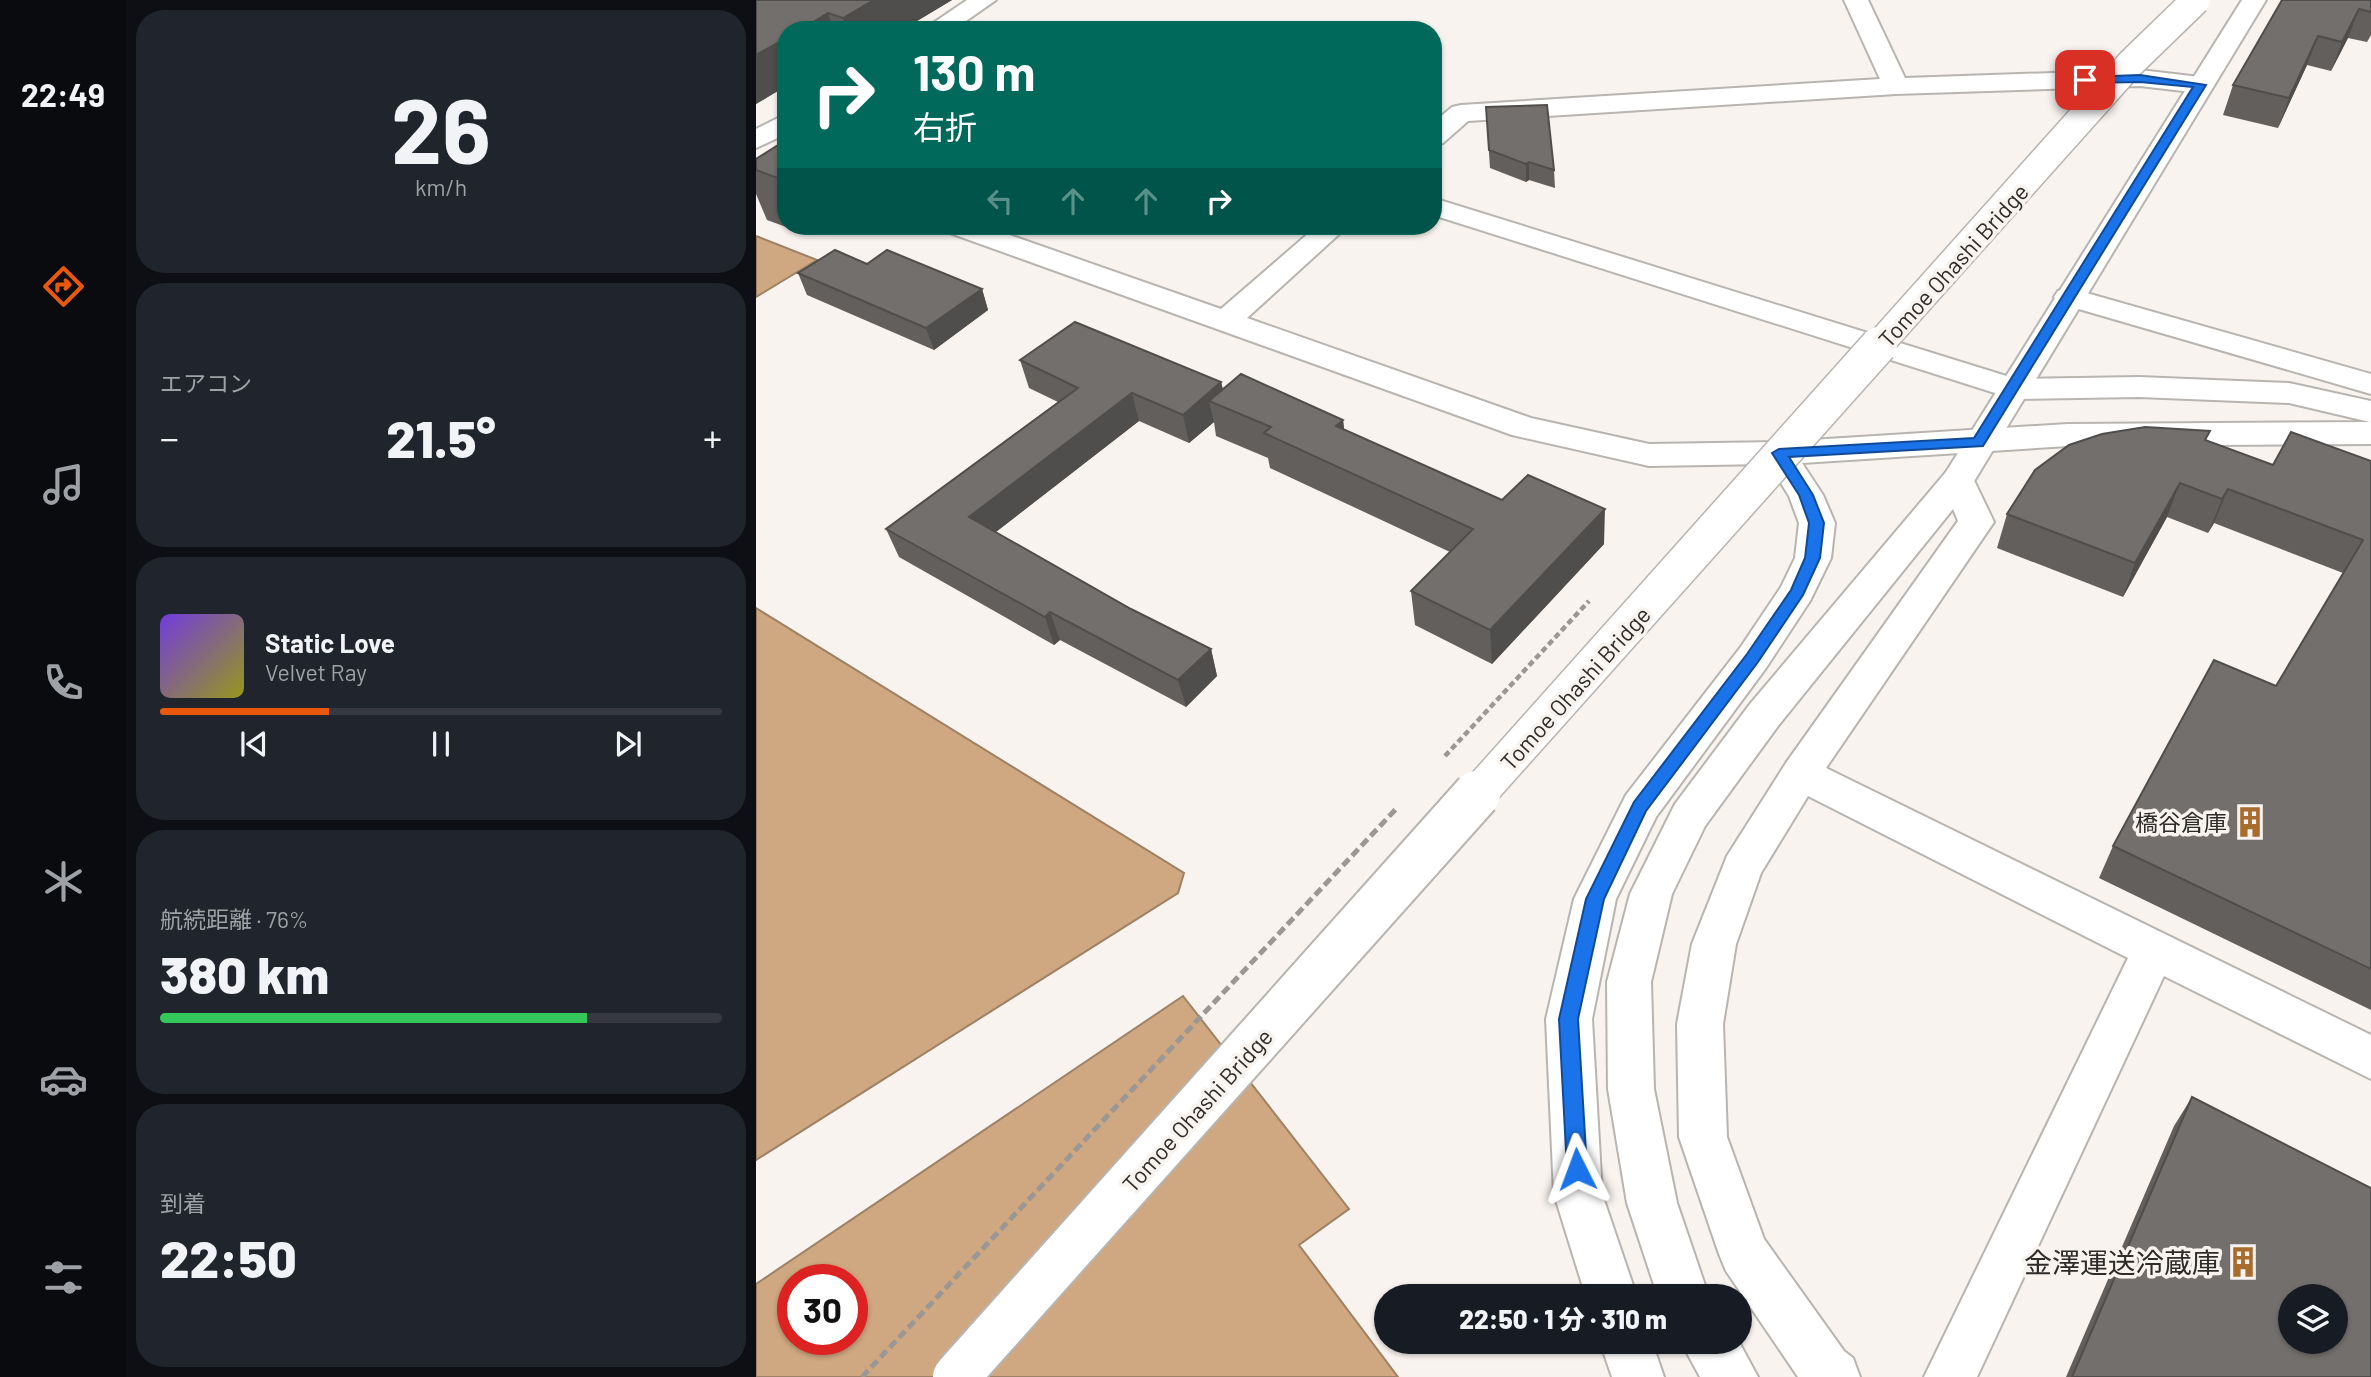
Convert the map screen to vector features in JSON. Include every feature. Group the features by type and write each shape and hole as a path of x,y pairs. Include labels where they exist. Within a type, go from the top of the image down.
{"street":[{"path":"950,21 984,0"},
{"path":"1856,0 1896,86"},
{"name":"Tomoe Ohashi Bridge","path":"956,1377 2131,63 2196,0"},
{"path":"1680,1284 1652,1203 1631,1089 1629,982 1651,894 1690,816 1764,715 1958,480 2255,0"},
{"path":"1442,129 1461,113 1896,86 2140,78 2200,85"},
{"path":"756,140 777,127"},
{"path":"1442,208 2014,389 2139,387 2289,393 2371,412"},
{"path":"982,235 1524,427 1649,455 1779,453 1979,443 2068,435 2371,433"},
{"path":"1224,322 1324,235"},
{"path":"2069,297 2371,384"},
{"path":"1608,1284 1578,1194 1569,1019 1595,899 1640,807 1753,658 1797,592 1813,558 1816,523 1806,495 1779,453"},
{"path":"1834,1377 1825,1370 1744,1254 1703,1137 1700,1024 1714,944 1742,869 1800,774 1976,522 1958,480"},
{"path":"1800,774 2371,1058"},
{"path":"1950,1377 2154,950"},
{"path":"1630,1354 1638,1377"},
{"path":"1716,1354 1732,1377"}],"path":[{"path":"1444,757 1593,597"},
{"path":"862,1377 1396,808"}],"shaded area":[{"path":"756,236 817,260 756,297"},
{"path":"756,608 1184,873 1178,893 756,1160"},
{"path":"1183,996 1349,1209 1299,1245 1374,1345 1374,1354 1381,1354 1398,1377 756,1377 756,1284 777,1270 777,1355 868,1355 868,1264 786,1264"}],"building":[{"path":"756,0 874,0 843,18 828,13 815,21 777,21 777,43 756,55"},
{"path":"2282,0 2371,0 2371,12 2359,9 2342,42 2318,36 2289,98 2233,85"},
{"path":"1547,105 1554,170 1529,162 1526,164 1489,150 1486,107"},
{"path":"777,146 777,178 756,170 756,159"},
{"path":"835,250 867,264 887,250 982,289 926,328 798,273"},
{"path":"1075,322 1221,382 1183,415 1132,393 969,517 1131,609 1211,649 1178,680 1050,612 1045,617 886,529 1078,388 1020,360"},
{"path":"1241,374 1343,420 1336,426 1502,500 1528,475 1605,509 1490,630 1411,591 1473,529 1264,433 1271,427 1209,401"},
{"path":"2145,427 2210,431 2205,440 2273,465 2291,432 2371,461 2371,969 2113,846 2214,660 2276,686 2363,540 2228,489 2222,499 2180,483 2135,563 2007,514 2035,470 2069,445 2102,434"},
{"name":"金澤運送冷蔵庫","path":"2192,1097 2371,1188 2371,1377 2072,1377"}],"place":[{"name":"橋谷倉庫","path":"2250,822"},
{"name":"金澤運送冷蔵庫","path":"2243,1262"}],"route":[{"path":"1577,1169 1569,1019 1595,899 1640,807 1753,658 1797,592 1813,558 1816,523 1806,495 1779,453 1979,443 2200,85 2140,78 2085,80"}]}
